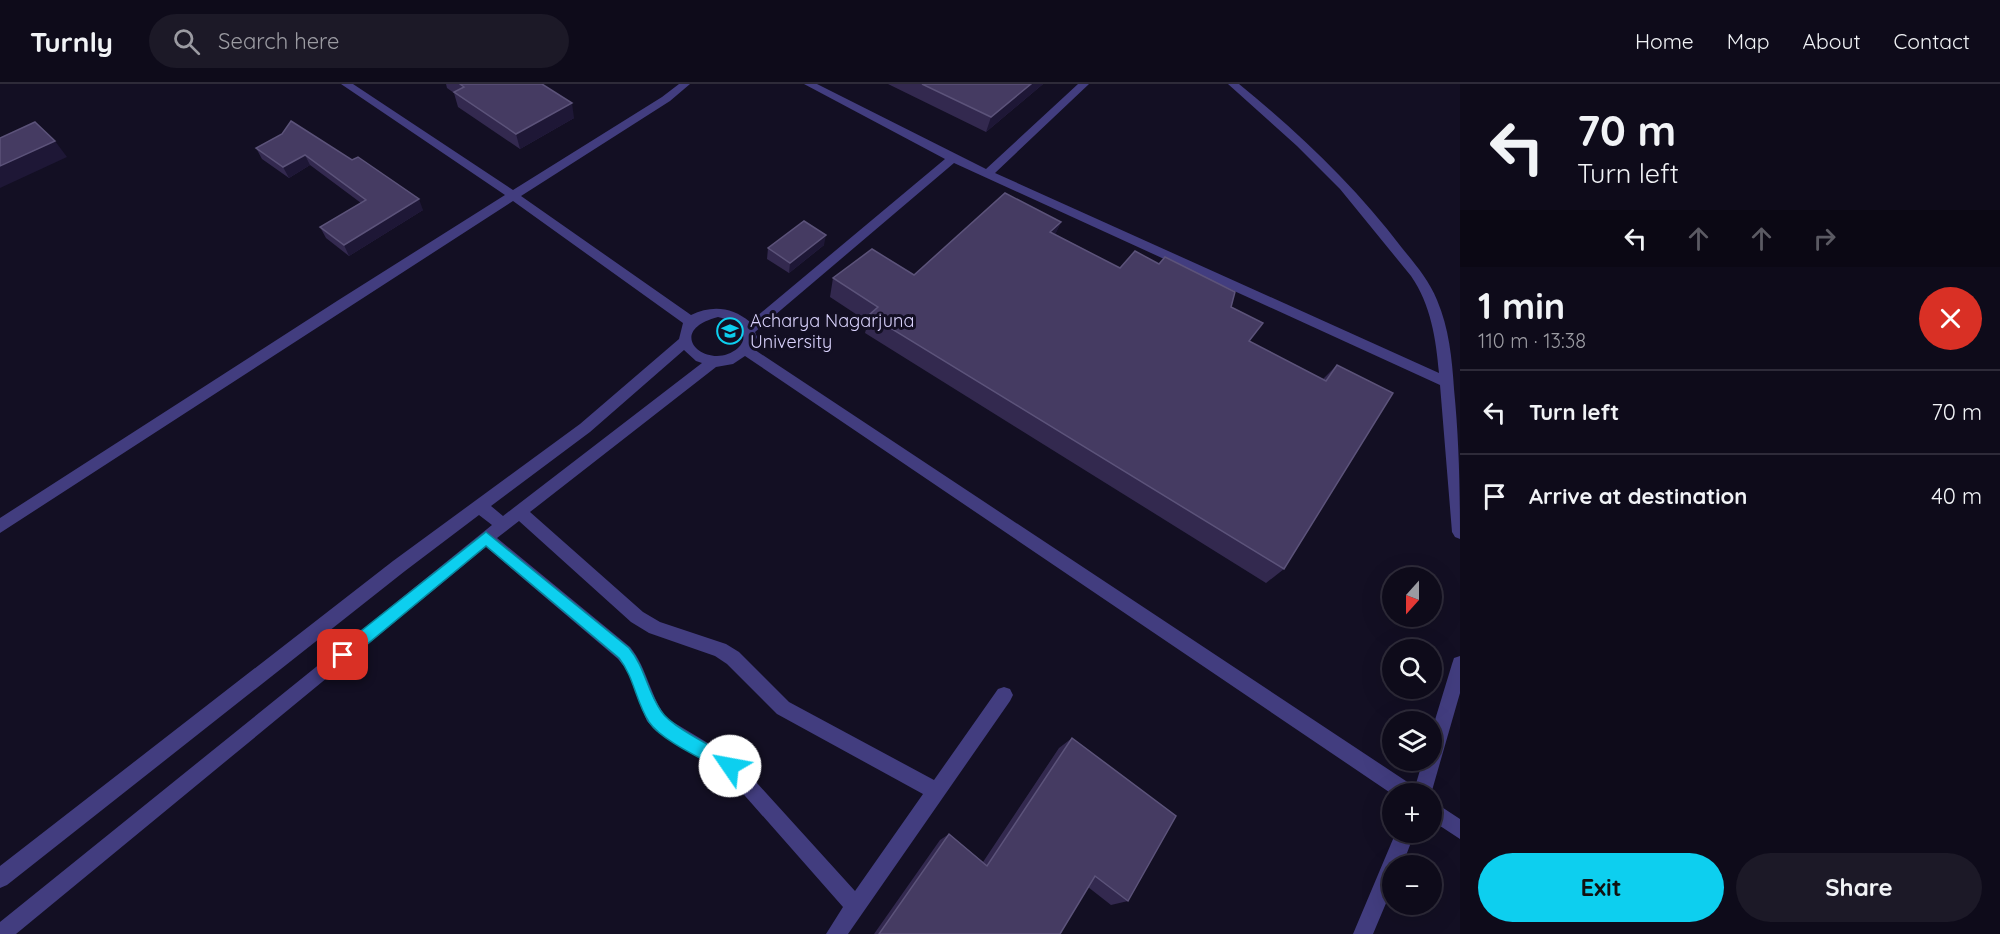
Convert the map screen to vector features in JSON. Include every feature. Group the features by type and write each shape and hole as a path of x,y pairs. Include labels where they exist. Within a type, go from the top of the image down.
{"lane":[{"path":"346,84 514,196 691,322"},
{"path":"0,526 685,84"},
{"path":"809,84 953,158 1447,382"},
{"path":"988,173 1083,84"},
{"path":"1233,84 1304,146 1356,199 1388,236 1419,278 1433,304 1442,341 1447,382 1460,532"},
{"path":"748,330 953,158"},
{"path":"0,878 478,506 585,428 684,342 686,328 691,322 708,314 728,314 744,323 748,330 749,343 745,350 732,359 714,362 695,356 684,342"},
{"path":"745,350 1393,783"},
{"path":"1,934 486,538 714,362"},
{"path":"478,506 503,525"},
{"path":"519,512 637,617 655,628 720,650 733,657 783,708 936,791"},
{"path":"486,538 624,653 634,666 653,714 662,725 730,766 855,906"},
{"path":"1425,783 1460,664"},
{"path":"836,934 1004,695"},
{"path":"1442,817 1460,830"},
{"path":"1363,934 1382,889"}],"building":[{"path":"460,84 542,84 572,103 516,134 454,92 464,87"},
{"path":"922,84 1031,84 991,117"},
{"path":"291,121 352,160 358,157 419,199 344,245 320,227 366,200 305,155 283,167 256,148 282,134"},
{"path":"35,122 55,141 0,166 0,138"},
{"path":"1005,193 1061,222 1050,232 1120,268 1135,251 1159,264 1165,257 1235,292 1231,307 1263,323 1249,341 1326,381 1337,365 1393,393 1284,569 869,315 878,307 833,278 872,249 914,275"},
{"path":"804,221 826,235 790,263 768,248"},
{"path":"1072,738 1176,816 1128,901 1095,876 1060,934 879,934 949,834 987,866"}],"place":[{"name":"Acharya Nagarjuna University","path":"730,331"}],"route":[{"path":"343,655 486,538 624,653 640,678 653,714 662,725 711,752 730,766"}]}
